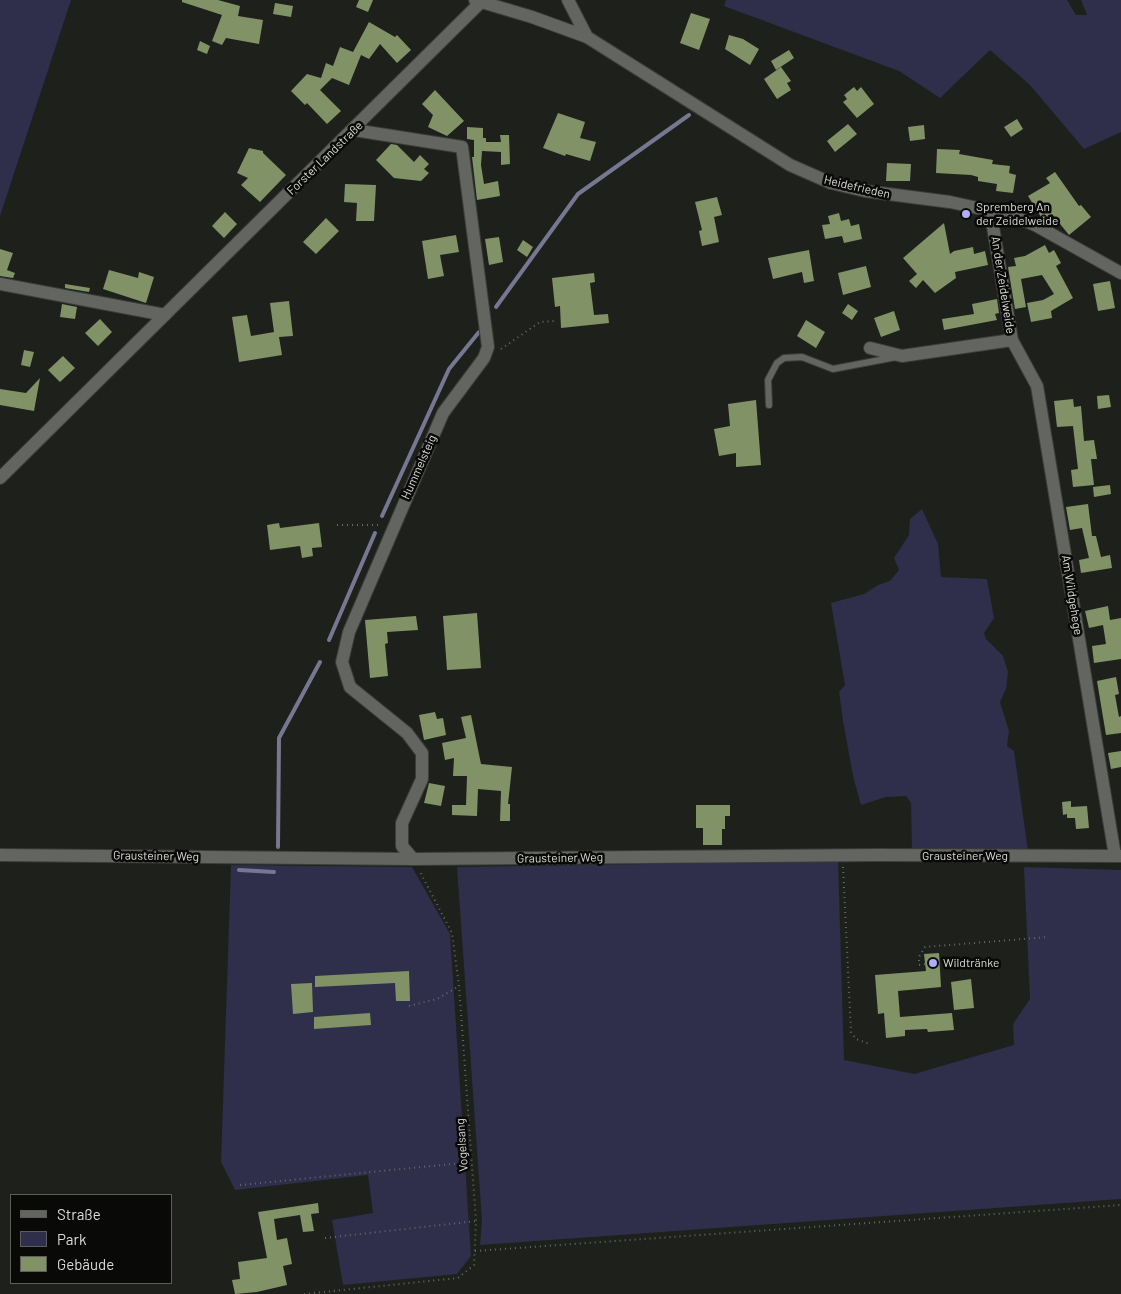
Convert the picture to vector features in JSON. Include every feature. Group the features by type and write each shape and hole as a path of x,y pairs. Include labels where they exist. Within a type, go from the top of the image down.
{"street":[{"path":"568,0 587,37"},
{"name":"Heidefrieden","path":"480,1 587,37 790,165 831,183 865,191 993,210 1035,225 1121,273"},
{"name":"Forster Landstraße","path":"0,478 354,130 480,1"},
{"path":"354,130 462,147 488,347"},
{"name":"An der Zeidelweide","path":"870,348 902,356 1012,340 992,222 993,210"},
{"path":"0,284 165,315"},
{"name":"Am Wildgehege","path":"1012,340 1037,386 1118,856"},
{"name":"Hummelsteig","path":"413,860 402,846 402,823 422,778 422,753 407,733 350,687 342,662 349,632 443,413 484,358 488,347"},
{"name":"Grausteiner Weg","path":"0,855 413,860 842,855 1118,856"}],"lane":[{"name":"An der Zeidelweide","path":"769,405 768,380 777,363 784,358 802,357 833,369 902,356"}],"path":[{"path":"488,347 500,349 540,322 555,321"},
{"path":"337,525 394,525"},
{"path":"842,855 850,1032 856,1039 869,1044"},
{"name":"Vogelsang","path":"304,1294 458,1278 474,1265 476,1221 458,986 452,933 413,860"},
{"path":"925,964 919,965 919,957 925,947 1048,937"},
{"path":"409,1006 437,999 458,986"},
{"path":"240,1185 472,1162"},
{"path":"475,1251 1121,1205"},
{"path":"325,1238 476,1221"}],"green space":[{"path":"0,0 71,0 0,216"},
{"path":"726,0 1067,0 1076,15 1087,15 1081,0 1121,0 1121,132 1084,149 1030,85 990,50 940,98 899,71 724,6"},
{"path":"922,509 938,544 941,577 987,579 994,618 984,633 986,639 1003,656 1008,672 1006,689 1000,702 1009,731 1007,746 1014,751 1028,851 912,850 911,803 906,796 886,797 861,805 853,776 843,721 839,692 845,685 831,603 864,594 878,585 890,581 899,570 894,558 909,535 910,519"},
{"path":"838,861 844,1060 914,1074 1014,1045 1013,1024 1030,999 1024,867 1121,870 1121,1199 480,1245 482,1221 457,867"},
{"path":"231,865 412,867 450,934 471,1256 457,1274 343,1285 332,1220 373,1213 368,1175 235,1190 221,1162"}],"building":[{"path":"182,0 218,0 240,6 238,16 263,20 259,44 226,38 222,45 212,41 222,15 182,2"},
{"path":"359,0 373,0 368,12 356,7"},
{"path":"275,3 293,6 291,17 273,14"},
{"path":"691,13 710,19 699,50 680,43"},
{"path":"369,22 395,37 397,35 411,50 397,63 380,44 369,59 361,55 349,85 332,78 320,90 341,111 327,124 307,103 305,105 291,91 307,74 321,78 326,63 333,66 340,47 353,52"},
{"path":"729,35 743,39 759,49 750,65 725,49"},
{"path":"200,41 210,46 207,54 197,50"},
{"path":"789,50 794,58 776,70 771,61"},
{"path":"781,67 791,81 787,83 791,90 777,99 764,79"},
{"path":"854,87 857,91 861,87 874,104 857,118 843,102 847,99 844,95"},
{"path":"435,90 464,121 447,136 428,127 433,115 422,104"},
{"path":"558,113 585,122 580,138 596,142 590,161 566,154 565,156 543,148"},
{"path":"1017,119 1023,129 1011,137 1004,127"},
{"path":"848,124 857,134 835,152 827,141"},
{"path":"924,125 925,139 910,141 908,127"},
{"path":"467,127 483,128 483,138 486,138 486,142 501,142 500,135 509,135 510,164 501,165 501,152 482,151 481,165 484,184 498,181 500,196 477,200 472,157 474,157 474,140 467,139"},
{"path":"391,144 397,145 414,162 420,155 429,164 424,169 429,173 421,181 394,178 376,160"},
{"path":"249,148 263,151 286,175 260,202 241,185 248,178 237,173"},
{"path":"937,149 960,150 959,154 993,160 992,164 1010,166 1009,173 1016,175 1013,193 996,191 997,184 978,181 978,177 971,175 936,173"},
{"path":"887,163 911,164 910,181 886,181"},
{"path":"1055,172 1079,206 1081,205 1091,217 1069,235 1052,214 1043,220 1028,196 1050,183 1046,178"},
{"path":"345,184 376,185 374,221 356,221 357,203 344,202"},
{"path":"717,197 722,215 714,217 719,242 702,246 699,231 702,230 695,202"},
{"path":"225,212 237,224 224,238 212,226"},
{"path":"839,213 841,221 849,219 851,226 859,224 862,239 844,243 842,236 825,239 822,225 830,224 828,216"},
{"path":"326,218 339,231 316,254 303,242"},
{"path":"944,223 950,254 954,251 973,247 974,254 985,251 988,265 955,272 956,278 935,293 923,280 916,288 909,281 917,274 903,258"},
{"path":"456,235 459,252 440,255 444,276 428,279 422,241"},
{"path":"499,237 503,262 489,265 485,239"},
{"path":"523,240 533,247 527,257 517,250"},
{"path":"1045,245 1049,253 1054,250 1061,263 1056,266 1073,298 1051,311 1052,318 1031,322 1027,303 1043,300 1054,294 1042,275 1021,279 1026,307 1015,309 1008,267 1016,266 1014,258 1025,256"},
{"path":"0,249 13,253 7,270 15,273 13,278 0,276"},
{"path":"809,250 814,281 804,283 802,272 773,279 768,258"},
{"path":"866,266 871,287 843,295 838,273"},
{"path":"109,270 138,278 139,272 154,277 146,303 103,289"},
{"path":"594,273 595,282 590,283 594,315 608,314 609,323 561,328 560,306 555,307 552,278"},
{"path":"1110,281 1115,308 1098,311 1093,284"},
{"path":"65,284 90,288 89,292 65,288"},
{"path":"997,299 999,313 995,314 997,320 944,330 942,319 974,314 972,304"},
{"path":"289,301 293,336 279,337 282,355 239,362 232,317 247,315 251,336 274,332 270,303"},
{"path":"62,304 77,307 75,319 60,317"},
{"path":"848,304 858,311 852,320 842,313"},
{"path":"894,311 900,330 881,337 874,318"},
{"path":"100,319 112,332 98,346 85,333"},
{"path":"806,320 825,332 816,348 797,336"},
{"path":"24,350 34,352 30,367 21,365"},
{"path":"63,356 75,368 60,382 48,370"},
{"path":"40,378 34,411 0,405 0,389 26,393"},
{"path":"1109,395 1111,407 1098,409 1097,396"},
{"path":"1073,399 1074,407 1081,406 1084,441 1094,440 1097,459 1091,459 1094,485 1073,487 1071,470 1078,469 1073,426 1057,427 1054,401"},
{"path":"756,400 761,465 736,467 736,453 719,456 714,429 730,426 728,404"},
{"path":"1110,485 1111,494 1094,497 1093,487"},
{"path":"1088,504 1092,536 1096,536 1101,557 1110,555 1112,568 1081,573 1079,560 1089,558 1082,528 1070,530 1066,507"},
{"path":"279,523 280,528 319,523 322,547 312,548 313,556 302,558 300,546 270,550 267,525"},
{"path":"1108,606 1110,620 1121,618 1121,659 1094,663 1092,646 1106,644 1103,625 1089,628 1085,611"},
{"path":"477,613 481,668 447,670 443,616"},
{"path":"416,616 418,630 387,632 388,643 385,644 388,676 370,678 365,620"},
{"path":"1116,677 1119,694 1115,695 1119,717 1121,716 1121,733 1106,735 1097,681"},
{"path":"435,712 437,719 443,718 446,735 424,740 419,715"},
{"path":"471,715 481,764 512,767 508,804 510,804 510,821 500,821 501,791 478,789 477,816 452,815 452,805 466,805 467,776 453,776 454,758 445,760 442,743 466,738 461,717"},
{"path":"1121,751 1121,767 1111,769 1108,753"},
{"path":"429,783 445,786 441,806 424,803"},
{"path":"1071,801 1071,807 1087,806 1089,828 1076,829 1075,818 1067,818 1067,814 1063,815 1062,802"},
{"path":"696,805 730,805 730,816 725,816 725,829 722,829 722,845 703,845 703,828 696,828"},
{"path":"939,953 941,987 898,991 900,1017 952,1013 954,1030 928,1032 927,1029 905,1030 905,1036 886,1038 884,1013 878,1014 875,975 926,971 924,954"},
{"path":"409,971 410,1001 396,1001 395,983 315,987 315,976"},
{"path":"971,979 974,1008 954,1010 951,982"},
{"path":"312,983 313,1012 293,1014 291,984"},
{"path":"370,1013 371,1025 314,1029 314,1017"},
{"path":"318,1203 319,1213 311,1214 314,1231 303,1232 300,1215 274,1219 277,1240 287,1238 292,1264 283,1266 287,1285 257,1292 235,1294 232,1280 240,1279 238,1262 267,1258 258,1212"}],"waterway":[{"path":"496,307 578,194 689,115"},
{"path":"382,516 449,369 479,332"},
{"path":"329,640 375,533"},
{"path":"278,847 279,738 320,662"},
{"path":"239,870 274,872"}],"place":[{"name":"Spremberg An der Zeidelweide","path":"966,214"},
{"name":"Wildtränke","path":"933,963"}]}
